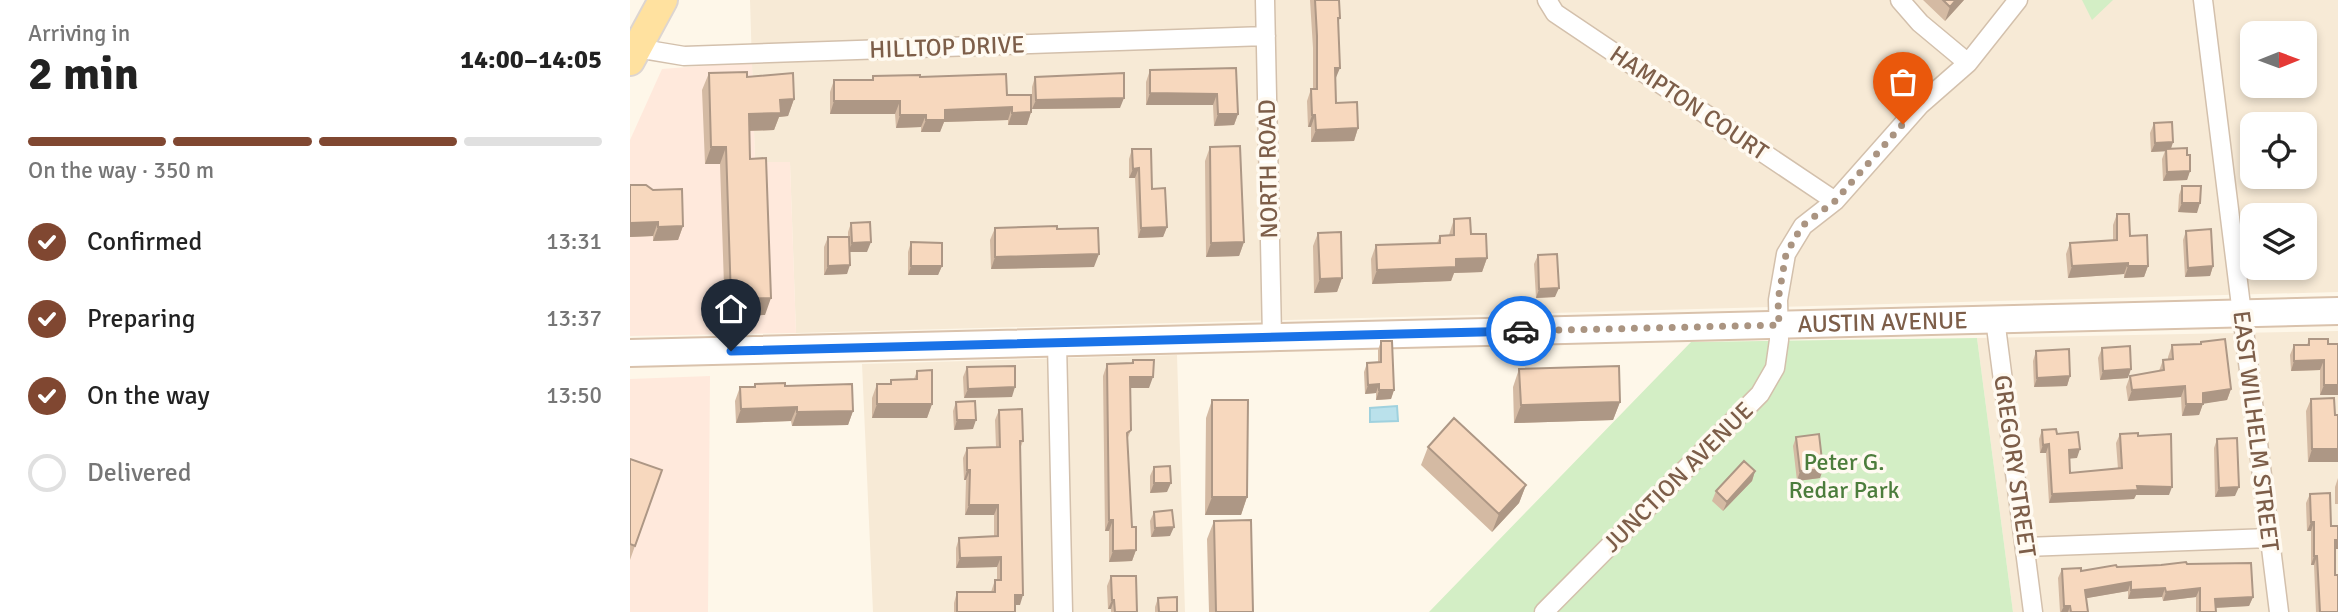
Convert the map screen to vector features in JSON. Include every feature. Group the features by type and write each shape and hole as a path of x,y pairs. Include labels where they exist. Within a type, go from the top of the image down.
{"main road":[{"path":"632,52 663,0"}],"street":[{"name":"NORTH ROAD","path":"1265,0 1272,337"},
{"name":"HAMPTON COURT","path":"1548,0 1555,13 1835,201"},
{"path":"1900,0 1920,23 1968,63"},
{"name":"JUNCTION AVENUE","path":"1544,612 1760,394 1775,368 1779,340 1778,300 1786,254 1802,226 1835,201 1920,105 1968,63 2018,0"},
{"name":"EAST WILHELM STREET","path":"2203,0 2279,612"},
{"name":"HILLTOP DRIVE","path":"632,52 684,56 1266,36"},
{"name":"AUSTIN AVENUE","path":"630,353 2338,311"},
{"name":"GREGORY STREET","path":"1995,319 2034,612"},
{"path":"1057,343 1063,612"},
{"path":"2026,547 2270,538"}],"shaded area":[{"path":"750,0 2338,0 2338,292 796,333 790,163 755,163"},
{"path":"752,62 755,162 790,162 796,333 630,336 630,140 662,69"},
{"path":"2338,331 2338,612 2013,612 1977,338"},
{"path":"1177,355 1185,612 873,612 862,364"},
{"path":"710,376 708,612 630,612 630,379"}],"green space":[{"path":"2082,0 2113,0 2092,20"},
{"name":"Peter G. Redar Park","path":"1977,338 2013,612 1429,612 1691,342"}],"water":[{"path":"1397,406 1398,421 1370,422 1370,408"}],"building":[{"path":"1315,0 1339,0 1340,68 1335,68 1336,103 1357,102 1358,128 1316,130 1315,115 1312,115 1311,89 1317,89"},
{"path":"1943,0 1956,0 1950,7"},
{"path":"1236,68 1238,114 1218,114 1217,94 1150,93 1150,70"},
{"path":"747,72 747,77 793,73 794,99 780,100 781,113 749,114 750,159 766,158 771,298 731,299 726,147 711,147 709,73"},
{"path":"1124,73 1124,98 1036,100 1035,77"},
{"path":"1006,74 1007,95 1031,95 1031,112 1012,113 1012,107 945,110 945,120 926,120 926,115 900,115 900,101 834,101 834,80 873,80 873,76"},
{"path":"2172,122 2173,142 2155,143 2154,123"},
{"path":"1240,146 1244,242 1211,243 1210,147"},
{"path":"2187,148 2190,171 2167,172 2166,149"},
{"path":"1132,149 1151,149 1152,189 1165,188 1167,227 1141,228 1139,168 1133,169"},
{"path":"630,185 646,185 653,190 682,189 683,226 658,227 658,222 630,223"},
{"path":"2182,186 2201,186 2200,203 2182,203"},
{"path":"2117,214 2129,214 2130,236 2147,235 2148,266 2128,266 2128,263 2072,266 2070,243 2117,240"},
{"path":"1470,218 1471,234 1486,234 1487,258 1456,259 1456,267 1377,270 1376,245 1440,243 1440,236 1454,235 1454,219"},
{"path":"870,222 871,242 852,243 851,223"},
{"path":"1057,226 1057,229 1098,228 1099,254 995,257 995,228"},
{"path":"2211,229 2213,266 2188,268 2186,231"},
{"path":"1341,232 1342,278 1320,279 1318,233"},
{"path":"828,237 849,237 850,265 828,266"},
{"path":"911,242 942,243 942,266 911,266"},
{"path":"1557,254 1559,288 1539,289 1538,255"},
{"path":"2225,339 2231,389 2203,393 2203,404 2186,404 2185,386 2132,390 2130,376 2164,370 2163,360 2173,359 2172,345 2201,344"},
{"path":"2309,339 2328,339 2328,344 2338,344 2338,385 2324,385 2324,360 2294,361 2294,345 2309,345"},
{"path":"1381,341 1392,341 1394,390 1379,390 1379,384 1368,385 1367,363 1381,362"},
{"path":"2130,346 2131,369 2103,371 2102,348"},
{"path":"2069,349 2070,376 2037,378 2036,351"},
{"path":"1133,360 1154,360 1153,377 1130,377 1131,430 1127,433 1132,527 1136,527 1136,550 1113,551 1113,520 1109,520 1107,364 1133,363"},
{"path":"1015,366 1015,387 968,389 967,367"},
{"path":"1619,366 1620,402 1521,405 1519,369"},
{"path":"932,370 932,404 877,404 877,384 891,384 891,380 917,379 917,371"},
{"path":"785,383 785,386 852,384 853,411 797,412 797,407 741,409 740,387"},
{"path":"2334,398 2335,415 2338,415 2338,449 2312,449 2311,399"},
{"path":"1212,400 1248,400 1247,497 1212,497"},
{"path":"975,401 976,420 957,420 956,402"},
{"path":"1022,409 1023,441 1020,441 1023,595 1015,595 1015,612 957,612 957,592 995,592 995,580 1001,580 1001,557 960,558 959,538 998,536 998,505 969,505 970,470 967,470 967,448 1000,447 999,410"},
{"path":"1454,418 1526,485 1499,514 1428,447"},
{"path":"2056,429 2057,434 2078,432 2080,449 2069,450 2070,473 2122,468 2120,434 2171,434 2172,487 2137,486 2138,490 2052,494 2049,444 2043,445 2042,430"},
{"path":"1819,434 1823,469 1800,471 1796,437"},
{"path":"2237,438 2239,487 2219,488 2217,439"},
{"path":"630,459 662,470 635,546 630,544"},
{"path":"1744,461 1755,471 1727,502 1716,491"},
{"path":"1170,466 1171,483 1154,483 1154,467"},
{"path":"2330,493 2331,526 2338,526 2338,540 2335,540 2335,575 2338,575 2338,612 2320,612 2310,494"},
{"path":"1172,510 1174,527 1155,528 1154,512"},
{"path":"1251,520 1253,612 1216,612 1214,521"},
{"path":"2251,563 2253,597 2215,599 2216,612 2200,612 2200,588 2166,592 2165,588 2131,590 2131,582 2085,590 2088,612 2071,612 2070,606 2064,606 2062,569 2081,568 2081,571 2116,565"},
{"path":"1111,576 1136,576 1137,612 1115,612"},
{"path":"1177,597 1177,612 1159,612 1158,598"}],"way so far":[{"path":"1521,331 1779,325 1778,300 1786,254 1802,226 1835,201 1903,124"}],"route":[{"path":"731,351 1521,331"}]}
